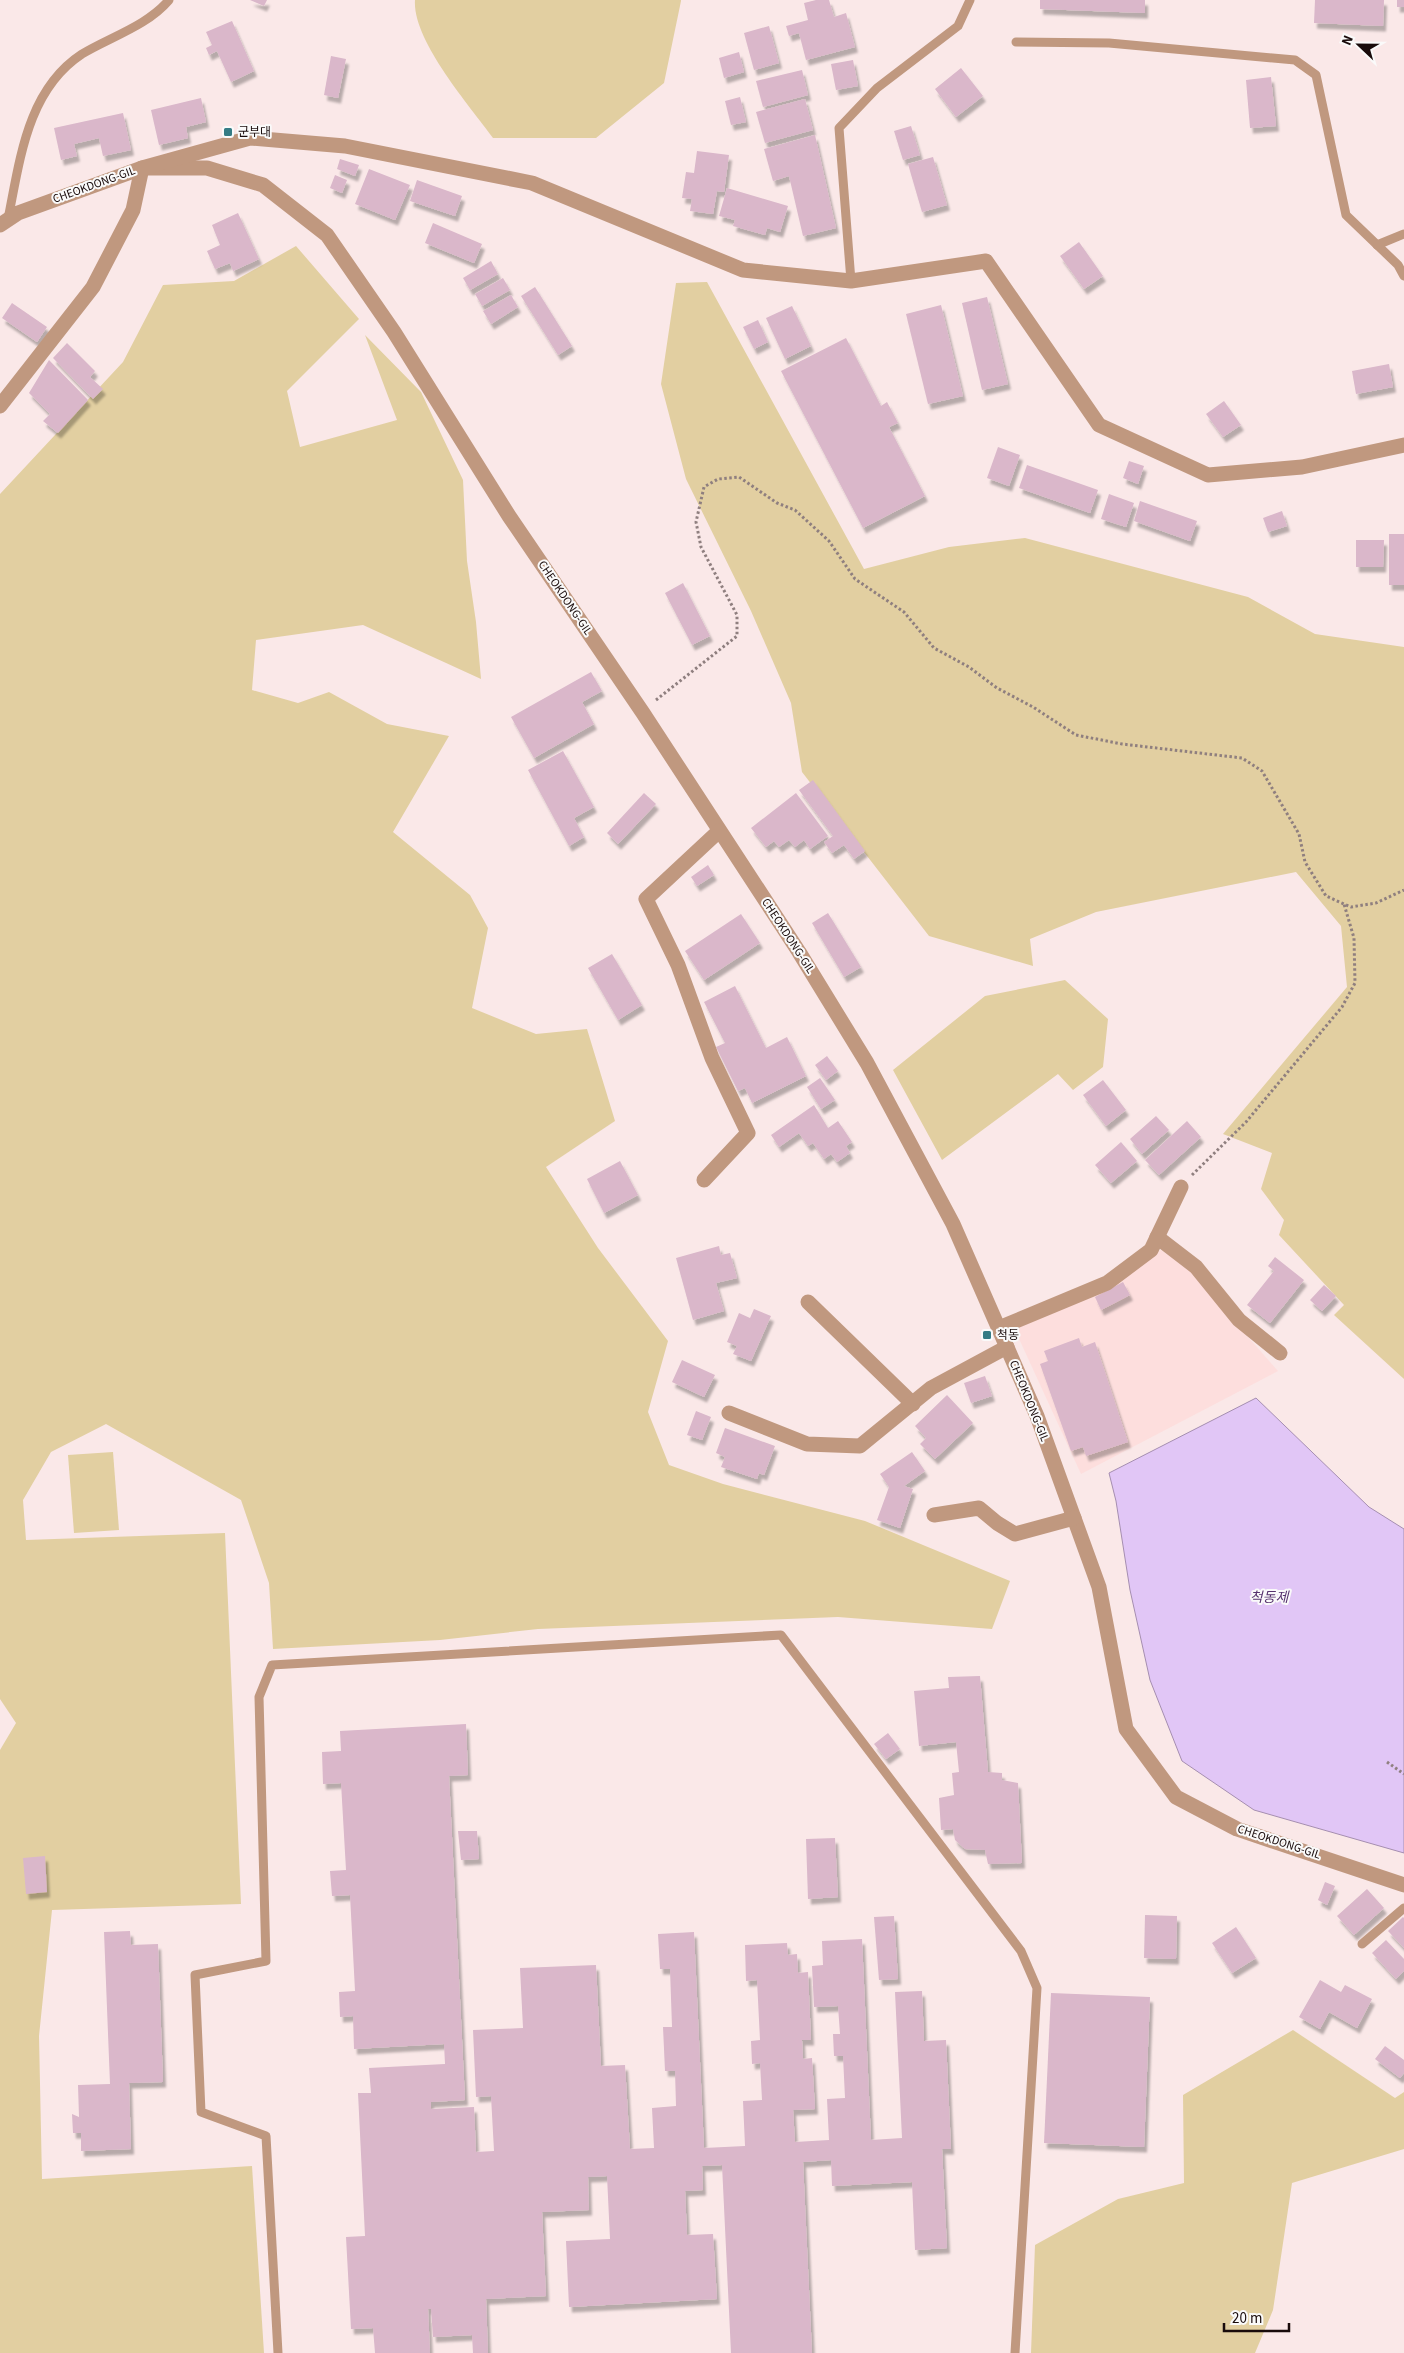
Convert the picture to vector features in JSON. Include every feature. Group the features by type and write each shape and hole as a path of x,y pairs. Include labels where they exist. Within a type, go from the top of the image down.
{"street":[{"path":"0,406 93,287 133,210 142,168 250,138 346,146 532,183 743,270 851,281 986,261 1099,425 1208,475 1302,467 1404,445"},
{"name":"CHEOKDONG-GIL","path":"4,222 35,206 142,168 207,168 263,185 327,235 394,332 509,516 644,713 799,952 867,1063 953,1224 1037,1416 1099,1587 1126,1729 1176,1797 1237,1830 1403,1882"},
{"path":"704,1180 748,1133 712,1058 678,964 646,899 719,831"},
{"path":"999,1328 1108,1283 1151,1250 1181,1187"},
{"path":"1157,1238 1196,1268 1239,1320 1280,1353"},
{"path":"808,1302 913,1404"},
{"path":"729,1413 807,1444 860,1446 931,1388 1007,1348"},
{"path":"934,1515 979,1508 997,1523 1015,1534 1074,1518"}],"lane":[{"path":"4,222 23,146 38,104 54,77 82,55 163,8 169,0"},
{"path":"851,281 839,128 877,88 958,26 970,0"},
{"path":"1016,42 1109,43 1295,60 1316,75 1346,215 1398,265 1404,276"},
{"path":"1377,245 1404,234"},
{"path":"278,2353 266,2136 201,2112 195,1975 266,1961 259,1697 272,1665 781,1635 1022,1951 1037,1988 1015,2353"},
{"path":"1362,1944 1404,1908"}],"path":[{"path":"644,713 663,693 736,636 736,615 700,547 696,522 704,487 718,479 739,477 777,503 795,510 828,541 855,580 904,612 934,648 969,666 997,688 1033,707 1076,735 1122,744 1242,758 1262,772 1299,834 1305,862 1326,896 1351,908 1376,903 1404,890"},
{"path":"1181,1187 1246,1122 1342,1008 1355,983 1354,938 1344,904"},
{"path":"1387,1762 1404,1774"}],"shaded area":[{"path":"415,0 681,1 664,83 596,138 493,138 432,53 417,16"},
{"path":"296,246 359,319 287,391 300,447 397,420 365,335 421,392 463,480 467,561 476,622 481,679 363,625 256,640 252,690 298,703 329,692 387,724 449,736 393,832 470,895 488,928 472,1008 536,1034 587,1029 615,1121 546,1167 598,1248 668,1341 648,1412 669,1465 723,1484 865,1521 1010,1581 992,1629 838,1617 538,1629 440,1640 273,1649 269,1583 241,1500 106,1424 51,1452 23,1500 26,1540 225,1533 241,1904 52,1910 39,2036 42,2179 252,2166 264,2353 0,2353 0,1750 16,1723 0,1699 0,494 123,362 163,285 234,281"},
{"path":"707,282 864,569 949,547 1025,538 1248,597 1315,634 1404,647 1404,1379 1334,1315 1344,1305 1279,1235 1284,1220 1261,1189 1272,1153 1223,1134 1347,987 1341,926 1296,872 1096,912 1030,939 1033,966 929,936 802,772 791,703 751,611 686,479 661,384 676,283"},
{"path":"1065,980 1108,1019 1103,1067 1073,1090 1058,1074 942,1160 893,1070 985,996"},
{"path":"1161,1250 1191,1272 1278,1371 1081,1474 1015,1330"},
{"path":"113,1452 119,1530 74,1533 68,1455"},
{"path":"1293,2030 1395,2098 1404,2092 1404,2149 1292,2183 1273,2310 1255,2353 1031,2353 1035,2245 1118,2199 1184,2183 1183,2095"}],"water":[{"name":"척동제","path":"1256,1398 1369,1507 1404,1529 1404,1853 1254,1810 1182,1761 1150,1680 1130,1590 1116,1501 1109,1473"}],"building":[{"path":"250,0 267,0 264,6"},
{"path":"816,0 829,0 834,17 846,13 855,47 806,60 799,33 789,36 786,26 808,20 804,3"},
{"path":"1040,0 1145,0 1145,13 1040,9"},
{"path":"1315,0 1384,0 1383,26 1314,23"},
{"path":"1397,0 1404,0 1404,7 1397,7"},
{"path":"232,21 254,71 231,82 217,51 209,55 206,48 212,45 206,32"},
{"path":"769,26 779,63 754,70 744,33"},
{"path":"739,52 744,72 724,78 719,58"},
{"path":"331,56 346,59 338,98 324,95"},
{"path":"853,60 858,86 836,90 831,64"},
{"path":"961,68 983,96 956,117 935,89"},
{"path":"802,70 808,95 763,107 756,81"},
{"path":"1271,77 1276,126 1250,128 1246,80"},
{"path":"740,97 746,122 731,125 725,101"},
{"path":"201,98 206,122 186,127 188,138 159,145 151,110"},
{"path":"805,99 813,130 765,143 756,112"},
{"path":"123,113 131,150 103,156 99,138 74,144 77,156 61,160 54,128"},
{"path":"911,126 920,155 903,160 894,131"},
{"path":"815,135 836,228 803,236 789,176 773,181 764,149"},
{"path":"697,151 729,155 724,192 717,191 713,214 690,211 692,199 682,198 686,172 694,173"},
{"path":"933,157 947,205 922,212 908,164"},
{"path":"340,159 359,165 355,176 337,169"},
{"path":"369,169 410,185 395,220 355,204"},
{"path":"335,175 347,180 342,193 330,188"},
{"path":"417,180 462,196 455,216 410,201"},
{"path":"727,188 788,206 780,232 767,228 765,235 733,226 735,220 719,216"},
{"path":"238,213 259,259 233,271 230,263 215,269 207,251 220,245 212,225"},
{"path":"433,223 482,244 474,263 425,243"},
{"path":"1079,242 1103,276 1084,289 1060,256"},
{"path":"491,261 498,274 470,290 463,278"},
{"path":"503,278 510,290 482,306 475,294"},
{"path":"535,287 572,346 558,355 521,296"},
{"path":"511,295 518,307 491,324 483,311"},
{"path":"987,297 1008,384 982,390 962,303"},
{"path":"12,303 47,327 37,342 2,318"},
{"path":"941,305 963,396 928,404 906,314"},
{"path":"792,306 811,346 785,359 766,318"},
{"path":"758,320 768,342 754,349 743,327"},
{"path":"846,338 881,406 887,402 898,423 889,427 925,496 863,528 781,371"},
{"path":"67,343 95,371 90,377 103,389 93,399 53,358"},
{"path":"49,360 88,400 58,433 43,421 50,414 29,393"},
{"path":"1389,364 1393,387 1356,394 1352,371"},
{"path":"1224,401 1241,425 1223,437 1206,414"},
{"path":"998,447 1020,455 1009,486 987,478"},
{"path":"1129,461 1144,466 1138,484 1123,478"},
{"path":"1027,465 1098,490 1090,513 1019,488"},
{"path":"1109,494 1134,503 1126,527 1101,519"},
{"path":"1140,501 1197,521 1190,541 1134,521"},
{"path":"1282,511 1287,526 1268,532 1263,518"},
{"path":"1389,534 1404,534 1404,585 1389,585"},
{"path":"1356,540 1384,540 1383,567 1356,567"},
{"path":"683,583 710,636 692,645 665,593"},
{"path":"591,672 602,691 582,702 594,724 534,758 511,717"},
{"path":"563,751 594,807 574,818 584,837 569,846 528,770"},
{"path":"813,780 865,851 854,859 844,845 832,853 824,842 833,836 799,790"},
{"path":"644,793 656,804 618,844 607,833"},
{"path":"796,793 828,836 810,849 804,840 795,847 789,840 779,847 774,841 766,847 751,828"},
{"path":"708,865 714,875 697,886 691,877"},
{"path":"828,913 861,967 844,977 812,923"},
{"path":"741,914 760,943 704,980 685,951"},
{"path":"612,954 642,1005 618,1020 588,968"},
{"path":"735,986 766,1048 787,1037 806,1076 752,1103 745,1088 738,1091 716,1047 725,1043 704,1002"},
{"path":"827,1056 838,1071 826,1080 815,1065"},
{"path":"820,1078 835,1100 821,1109 807,1087"},
{"path":"1103,1080 1126,1110 1106,1126 1083,1095"},
{"path":"814,1105 828,1128 838,1121 852,1142 846,1146 850,1153 837,1162 831,1154 824,1159 813,1143 808,1146 799,1133 779,1147 771,1135"},
{"path":"1156,1116 1169,1130 1142,1154 1130,1139"},
{"path":"1187,1121 1201,1137 1159,1175 1145,1160"},
{"path":"1121,1142 1137,1161 1111,1183 1095,1165"},
{"path":"620,1161 638,1195 604,1213 587,1179"},
{"path":"719,1246 721,1255 730,1253 737,1278 716,1283 724,1311 693,1320 676,1258"},
{"path":"1275,1257 1304,1280 1270,1323 1247,1305 1274,1271 1268,1266"},
{"path":"1123,1282 1130,1295 1101,1310 1095,1297"},
{"path":"1324,1285 1336,1296 1322,1311 1310,1300"},
{"path":"754,1309 771,1316 751,1361 733,1354 737,1346 727,1342 739,1313 750,1318"},
{"path":"1079,1338 1082,1347 1095,1342 1128,1442 1086,1456 1083,1447 1071,1451 1040,1364 1048,1361 1044,1351"},
{"path":"682,1360 715,1375 704,1397 672,1382"},
{"path":"985,1376 992,1396 971,1403 964,1383"},
{"path":"947,1395 973,1423 935,1459 920,1444 926,1438 915,1426"},
{"path":"696,1411 711,1417 702,1440 687,1435"},
{"path":"725,1428 775,1446 764,1475 759,1473 757,1479 721,1467 725,1457 716,1453"},
{"path":"912,1452 925,1471 904,1486 913,1489 900,1528 877,1520 889,1487 880,1474"},
{"path":"980,1676 988,1772 1002,1773 1002,1780 1018,1783 1022,1863 988,1864 985,1850 965,1849 955,1840 953,1829 941,1830 939,1798 954,1795 952,1773 959,1772 956,1742 919,1746 914,1691 949,1688 948,1677"},
{"path":"466,1724 468,1775 449,1776 465,2100 431,2102 431,2109 474,2107 476,2152 494,2151 491,2096 476,2097 473,2030 523,2028 520,1968 596,1965 601,2066 625,2065 630,2149 654,2148 652,2108 676,2106 675,2071 665,2071 663,2027 672,2027 670,1969 660,1969 658,1934 694,1932 704,2148 745,2146 743,2101 762,2100 760,2063 752,2064 751,2041 760,2040 757,1980 746,1981 745,1945 787,1943 788,1955 797,1954 798,1973 808,1972 811,2040 802,2040 803,2059 812,2058 815,2109 793,2110 795,2142 829,2140 827,2099 845,2098 843,2056 834,2056 833,2034 840,2034 838,2006 814,2007 812,1966 823,1965 822,1941 862,1939 871,2140 902,2138 895,1992 922,1991 924,2041 946,2040 951,2149 942,2149 947,2248 915,2250 912,2182 832,2186 831,2160 803,2162 812,2353 731,2353 722,2165 702,2166 703,2190 685,2191 687,2235 713,2234 717,2299 569,2307 566,2241 610,2239 607,2176 588,2177 589,2210 542,2212 546,2296 486,2299 488,2353 473,2353 472,2335 433,2337 431,2309 428,2309 430,2353 375,2353 373,2328 351,2329 346,2237 365,2236 358,2093 371,2093 369,2068 445,2064 444,2044 354,2049 353,2016 340,2017 339,1992 355,1991 350,1895 332,1896 330,1871 346,1870 341,1783 323,1784 322,1752 341,1751 340,1731"},
{"path":"888,1733 900,1749 886,1759 874,1744"},
{"path":"458,1831 477,1831 479,1859 461,1860"},
{"path":"835,1838 838,1897 808,1899 806,1839"},
{"path":"45,1856 47,1892 26,1894 23,1858"},
{"path":"1325,1882 1335,1886 1327,1905 1318,1900"},
{"path":"1367,1889 1384,1908 1354,1935 1337,1916"},
{"path":"1145,1915 1177,1916 1176,1959 1144,1958"},
{"path":"894,1916 898,1979 879,1980 874,1917"},
{"path":"1404,1918 1404,1948 1388,1931"},
{"path":"1236,1927 1256,1958 1232,1973 1212,1943"},
{"path":"130,1931 131,1945 158,1944 163,2082 129,2083 131,2149 81,2151 81,2133 73,2133 72,2114 79,2117 78,2085 110,2084 104,1932"},
{"path":"1386,1940 1404,1959 1404,1971 1396,1979 1372,1953"},
{"path":"1320,1980 1341,1992 1345,1985 1372,1999 1357,2028 1329,2012 1320,2029 1299,2017"},
{"path":"1051,1993 1150,1997 1144,2147 1044,2143"},
{"path":"1385,2046 1404,2060 1404,2073 1400,2078 1375,2059"}],"place":[{"name":"군부대","path":"228,132"},
{"name":"척동","path":"987,1335"}]}
